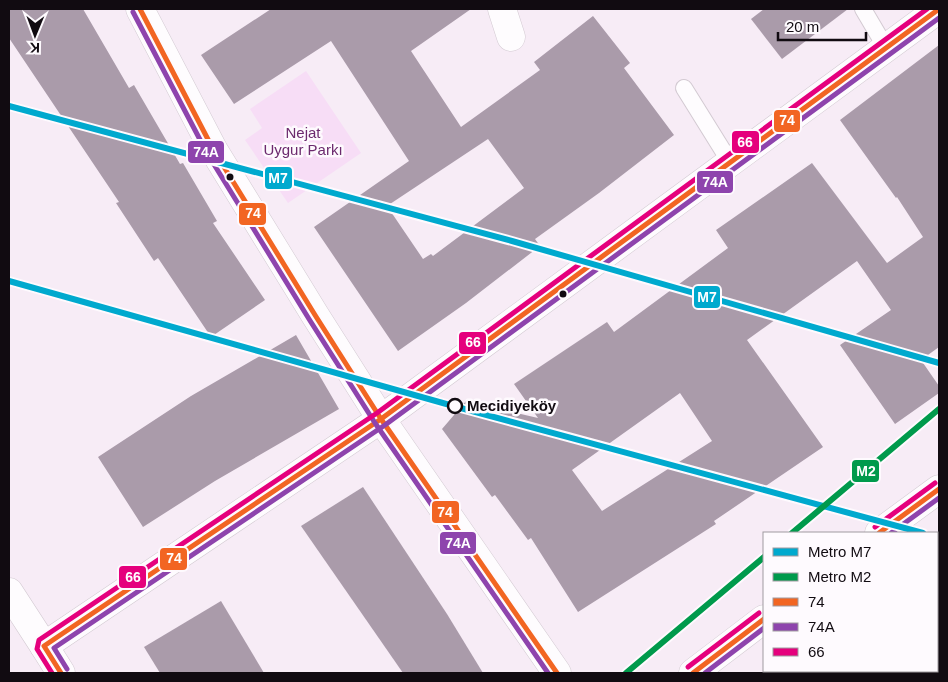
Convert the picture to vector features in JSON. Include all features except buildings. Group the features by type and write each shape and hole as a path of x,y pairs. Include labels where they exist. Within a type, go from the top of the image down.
{"street":[{"path":"140,9 213,149 314,316 381,418 558,673"},
{"path":"502,9 511,37"},
{"path":"44,646 381,418 939,9"},
{"path":"880,532 939,489"},
{"path":"9,592 61,673"},
{"path":"693,673 763,620"}],"lane":[{"path":"863,9 886,48"},
{"path":"684,88 730,162"}],"green space":[{"name":"Nejat Uygur Parkı","path":"306,71 361,153 288,203 245,140 262,128 250,109"},
{"path":"938,602 939,673 894,673 938,672"}],"metro line":[{"name":"M7","path":"9,106 512,241 939,363"},
{"name":"M7","path":"9,281 457,407 919,532"},
{"name":"M2","path":"793,532 939,409"},
{"name":"M2","path":"626,673 763,558"}],"transit line":[{"name":"74","path":"140,9 213,149 315,315 381,419 557,673"},
{"name":"66","path":"52,673 37,649 39,640 377,413 927,9"},
{"name":"74","path":"61,673 44,646 381,419 939,9"},
{"name":"74A","path":"133,12 207,153 309,319 375,423 548,673"},
{"name":"74A","path":"67,669 54,648 385,425 939,18"},
{"name":"66","path":"875,527 935,483"},
{"name":"74","path":"880,532 939,489"},
{"name":"74A","path":"892,532 939,498"},
{"name":"66","path":"688,667 759,613"},
{"name":"74","path":"693,673 763,620"},
{"name":"74A","path":"705,673 763,629"}],"place":[{"name":"Mecidiyeköy","path":"455,406"}]}
